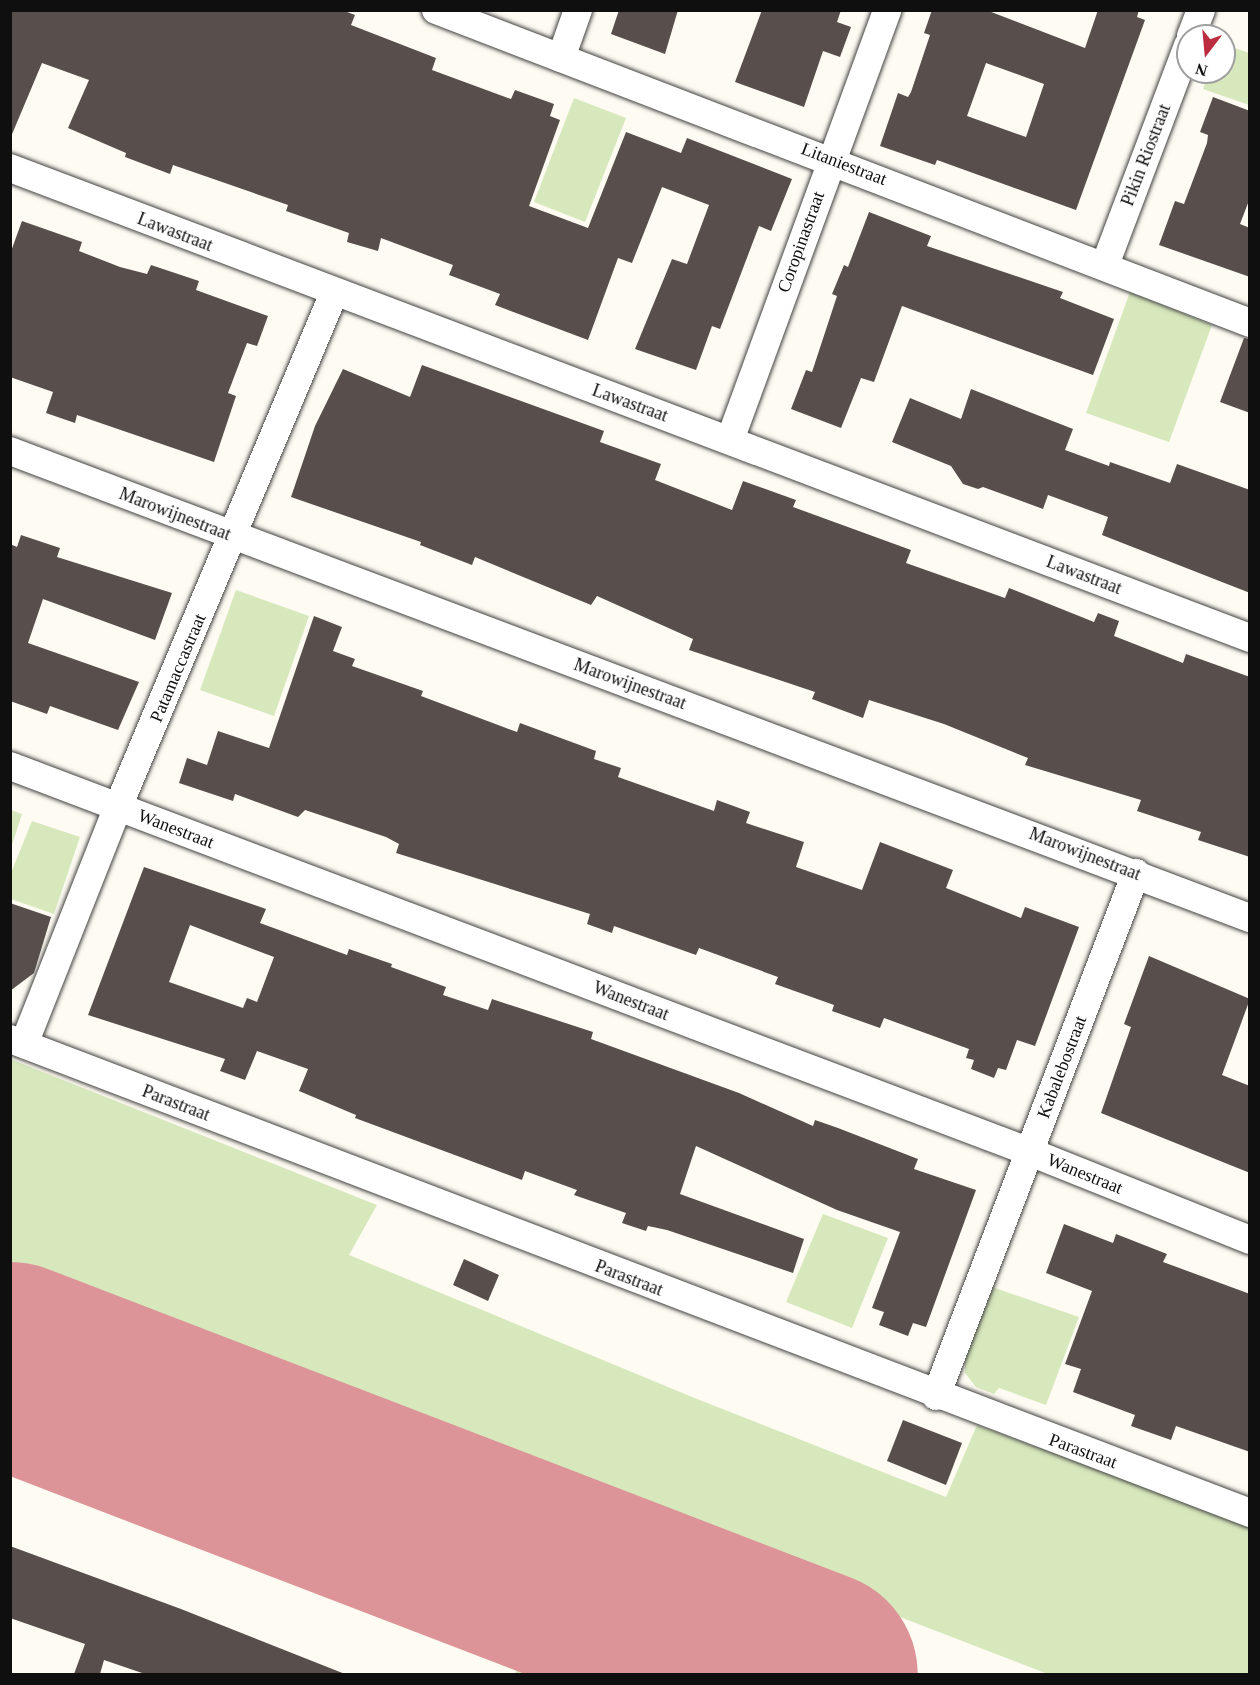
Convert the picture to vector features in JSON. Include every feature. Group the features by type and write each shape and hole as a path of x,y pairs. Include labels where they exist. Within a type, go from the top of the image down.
{"street":[{"name":"Litaniestraat","path":"436,10 831,159 1250,324"},
{"path":"561,58 578,10"},
{"name":"Coropinastraat","path":"730,440 887,10"},
{"name":"Pikin Riostraat","path":"1105,266 1176,77"},
{"name":"Lawastraat","path":"10,168 334,293 730,440 1250,638"},
{"name":"Patamaccastraat","path":"17,1041 235,536 334,293"},
{"name":"Marowijnestraat","path":"10,451 1136,873 1250,918"},
{"name":"Wanestraat","path":"10,766 1030,1152 1250,1240"},
{"name":"Kabalebostraat","path":"936,1396 1136,873"},
{"name":"Parastraat","path":"17,1041 936,1396 1250,1513"}],"green space":[{"path":"1236,48 1249,53 1249,105 1203,89 1205,84 1236,84"},
{"path":"574,98 626,118 585,222 534,202"},
{"path":"1130,292 1212,325 1169,442 1086,413"},
{"path":"236,590 309,616 274,716 200,690"},
{"path":"10,810 22,814 11,848"},
{"path":"32,821 80,837 54,914 11,899 11,873"},
{"path":"10,1059 377,1205 349,1255 697,1399 946,1497 977,1425 1249,1526 1249,1674 1048,1674 11,1274"},
{"path":"823,1214 888,1238 852,1328 786,1302"},
{"path":"992,1287 1079,1317 1046,1405 999,1388 994,1394 976,1387 965,1373 965,1354"},
{"path":"533,1627 633,1665 629,1674 515,1674"}],"building":[{"path":"10,10 342,10 355,15 351,25 436,58 432,70 511,99 515,90 554,104 550,116 560,120 529,206 588,228 626,132 681,153 687,138 792,179 771,231 759,226 720,329 712,326 696,370 635,349 672,259 687,264 709,205 662,187 632,263 618,258 588,340 495,305 500,294 449,275 453,265 381,238 378,251 347,242 349,233 286,211 288,205 173,165 170,174 125,157 126,153 68,128 89,80 42,63 10,139"},
{"path":"619,10 678,10 665,54 611,34"},
{"path":"762,10 841,10 837,22 851,27 840,57 823,51 804,107 735,82"},
{"path":"932,10 986,10 1085,48 1098,10 1139,10 1137,17 1145,20 1076,210 937,160 935,165 880,146 898,93 908,97 911,92 930,35 924,33","holes":["986,63 1044,84 1026,137 967,116"]},
{"path":"1213,97 1250,111 1250,198 1240,224 1250,228 1250,277 1159,245 1175,201 1184,204 1207,143 1208,135 1200,132"},
{"path":"869,212 931,236 927,246 1063,292 1060,298 1114,319 1093,375 902,306 874,382 861,378 841,428 791,409 806,370 812,372 837,296 832,294 844,265 848,267"},
{"path":"22,221 82,242 79,251 120,267 147,274 151,265 199,281 196,290 268,316 257,346 247,343 228,393 236,396 214,462 77,415 75,423 46,413 53,392 10,377 10,254"},
{"path":"1244,338 1250,339 1250,413 1220,402"},
{"path":"422,365 604,431 600,442 661,464 655,480 732,510 743,481 796,500 793,507 911,550 906,563 1005,598 1009,588 1094,622 1098,613 1119,621 1114,636 1183,663 1186,654 1250,677 1250,857 1198,840 1201,832 1137,811 1141,800 1025,765 1028,758 944,724 869,700 863,718 812,699 815,692 689,650 693,639 597,596 591,605 475,557 472,565 420,545 421,542 291,497 315,426 343,369 410,397"},
{"path":"971,389 1073,429 1065,450 1109,466 1110,462 1170,483 1177,464 1250,490 1250,593 1102,535 1108,517 1048,495 1043,509 983,487 978,489 963,484 951,466 892,442 910,398 961,419"},
{"path":"21,535 60,548 57,557 172,593 155,640 43,599 28,643 139,682 118,730 50,706 47,714 10,701 10,544 17,547"},
{"path":"314,616 342,627 333,651 355,659 352,666 423,691 421,696 517,732 520,723 596,751 594,759 621,768 618,777 714,811 717,800 750,812 746,823 804,842 796,867 862,890 880,842 953,870 946,888 1021,918 1025,907 1079,927 1035,1046 1017,1040 1006,1070 998,1068 994,1078 971,1069 974,1060 966,1058 969,1049 884,1018 880,1028 832,1011 834,1005 775,984 778,977 699,948 696,955 614,926 612,933 587,924 590,914 396,853 399,844 386,837 305,810 298,817 235,794 233,801 179,783 187,758 207,765 218,731 269,748"},
{"path":"144,867 266,909 260,923 347,955 349,949 392,964 391,967 446,987 443,995 488,1010 492,999 593,1032 591,1039 739,1093 813,1126 815,1120 918,1159 914,1169 976,1190 926,1327 913,1323 908,1336 879,1325 884,1312 872,1308 900,1232 837,1210 696,1146 680,1194 804,1239 793,1273 667,1230 648,1226 646,1231 622,1223 626,1213 574,1195 577,1190 525,1171 522,1180 355,1118 356,1115 299,1091 308,1069 257,1051 245,1080 220,1071 225,1059 88,1015","holes":["190,925 274,957 257,1002 247,998 243,1008 169,982"]},
{"path":"10,903 51,917 34,973 10,991"},
{"path":"1149,956 1250,999 1222,1075 1250,1086 1250,1173 1101,1113 1131,1027 1124,1024"},
{"path":"1064,1224 1113,1243 1116,1234 1167,1254 1163,1262 1250,1294 1250,1452 1176,1426 1171,1440 1131,1426 1135,1415 1073,1392 1081,1369 1065,1364 1092,1291 1046,1273"},
{"path":"464,1259 499,1275 488,1301 453,1285"},
{"path":"903,1420 962,1443 946,1485 887,1461"},
{"path":"10,1546 181,1609 345,1674 145,1674 104,1660 100,1674 74,1674 85,1644 10,1618"}],"runway":[{"path":"10,1365 814,1674"}]}
